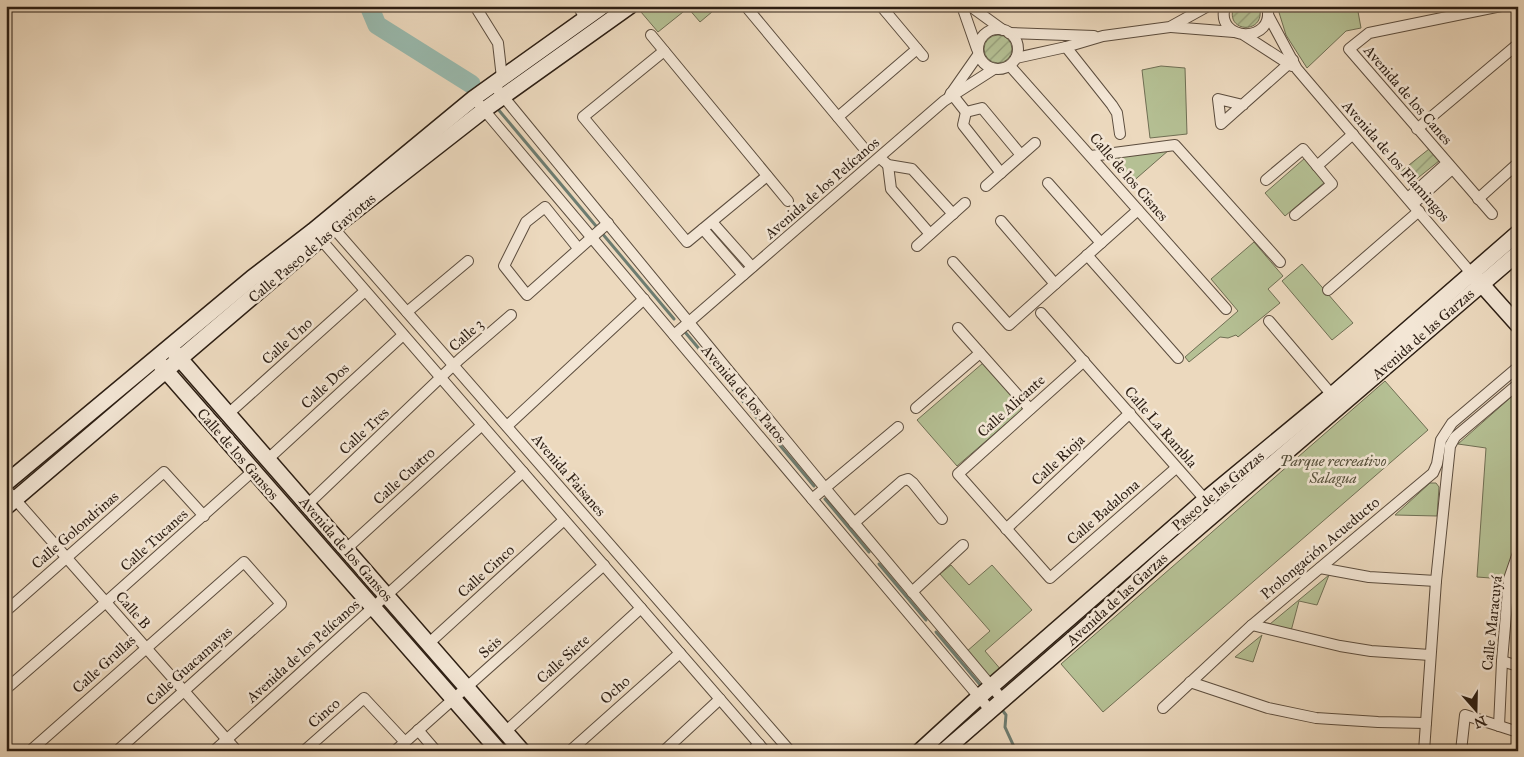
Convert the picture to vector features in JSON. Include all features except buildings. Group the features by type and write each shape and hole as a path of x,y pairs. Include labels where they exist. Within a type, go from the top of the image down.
{"main road":[{"name":"Calle Paseo de las Gaviotas","path":"330,224 474,98 498,81 582,12 603,6"},
{"name":"Calle Paseo de las Gaviotas","path":"6,483 161,365 180,359 330,224 484,110 630,6"},
{"name":"Paseo de las Garzas","path":"920,751 979,697 1205,500 1476,278 1518,233"},
{"name":"Calle Paseo de las Gaviotas","path":"9,498 161,365 170,348 252,278 316,235"},
{"name":"Avenida de las Garzas","path":"944,751 1216,512 1476,278 1518,253"},
{"path":"1476,278 1518,325"},
{"name":"Avenida de los Gansos","path":"170,348 522,751"},
{"name":"Calle de los Gansos","path":"161,365 499,751"}],"street":[{"path":"475,6 498,43 498,81"},
{"path":"750,6 748,8 862,146"},
{"path":"838,117 920,52 881,6"},
{"path":"962,6 983,64 994,69 1004,68 1013,62 1102,36 1170,27 1208,6"},
{"path":"970,6 1016,40 1018,54 1013,62"},
{"path":"1225,6 1224,16 1226,22 1239,34 1257,32 1266,22 1267,11"},
{"name":"Avenida de los Canes","path":"1492,214 1348,49 1370,32 1501,6"},
{"name":"Avenida de los Flamingos","path":"1267,11 1293,64 1476,278"},
{"name":"Avenida de los Flamingos","path":"1170,27 1239,34 1293,64"},
{"path":"966,112 950,97 978,52 978,43 991,30 1102,36"},
{"path":"651,35 788,200"},
{"path":"1417,129 1518,44"},
{"path":"1066,47 1117,113 1120,134"},
{"path":"664,51 583,116 688,242 767,176"},
{"name":"Calle de los Cisnes","path":"1013,62 1091,156 1226,309"},
{"path":"1243,105 1293,64"},
{"name":"Avenida de los Pelícanos","path":"674,335 950,97 994,69"},
{"name":"Avenida de los Patos","path":"498,81 504,96 824,488 1002,699"},
{"name":"Avenida de los Patos","path":"474,98 990,710"},
{"path":"966,112 982,108 1021,155"},
{"path":"966,112 963,125 1001,173"},
{"path":"1315,163 1351,131"},
{"path":"986,186 1035,143"},
{"path":"1091,156 1175,145 1280,262"},
{"path":"1266,180 1303,149 1332,184 1296,215"},
{"path":"880,158 888,165 912,169 953,214"},
{"path":"1478,199 1518,163"},
{"path":"888,165 891,189 930,234"},
{"path":"1328,290 1450,166"},
{"path":"1048,182 1101,243"},
{"path":"917,246 966,204"},
{"path":"578,248 545,208 526,222 504,266 527,295 608,223"},
{"path":"953,262 1009,326 1138,210"},
{"path":"1001,221 1056,284"},
{"path":"712,222 752,268"},
{"name":"Avenida Faisanes","path":"330,224 790,751"},
{"path":"703,230 743,275"},
{"path":"316,235 680,652 759,748"},
{"path":"1087,255 1178,358"},
{"path":"407,312 468,261"},
{"name":"Calle Uno","path":"228,414 365,291"},
{"path":"507,426 644,300"},
{"name":"Calle La Rambla","path":"1041,313 1216,512"},
{"name":"Calle 3","path":"441,379 511,315"},
{"path":"1269,320 1332,395"},
{"path":"958,328 1030,409"},
{"name":"Calle Dos","path":"268,459 403,335"},
{"path":"916,408 980,353"},
{"name":"Calle Alicante","path":"1006,528 958,474 1084,360"},
{"name":"Prolongación Acueducto","path":"1424,751 1444,454 1441,440 1452,423 1518,367"},
{"name":"Calle Tres","path":"307,505 441,379"},
{"name":"Prolongación Acueducto","path":"1163,708 1252,625 1433,473 1455,437 1518,384"},
{"path":"1469,408 1477,418"},
{"name":"Calle Rioja","path":"1006,528 1130,413"},
{"name":"Calle Cuatro","path":"346,549 482,424"},
{"path":"812,499 898,426"},
{"name":"Calle Badalona","path":"1006,528 1050,578 1176,468"},
{"name":"Calle Tucanes","path":"6,689 253,471"},
{"name":"Calle Golondrinas","path":"6,611 164,472 204,516"},
{"name":"Avenida de los Pelícanos","path":"214,751 523,472"},
{"path":"854,523 902,481 908,479 942,519"},
{"name":"Calle B","path":"9,498 66,557 237,751"},
{"name":"Calle Cinco","path":"428,644 564,520"},
{"path":"912,592 962,545"},
{"name":"Calle Maracuyá","path":"1499,726 1502,661 1518,554"},
{"name":"Calle Grullas","path":"30,751 244,562 281,604"},
{"name":"Seis","path":"395,751 604,565"},
{"path":"1320,568 1370,577 1436,581"},
{"name":"Calle Guacamayas","path":"117,751 281,604"},
{"name":"Calle Siete","path":"505,732 641,608"},
{"path":"1252,625 1340,646 1371,651 1430,655"},
{"name":"Ocho","path":"570,751 680,652"},
{"path":"1502,661 1518,666"},
{"path":"1190,682 1268,708 1316,718 1426,723"},
{"name":"Cinco","path":"304,751 364,698 405,742"},
{"path":"664,751 720,699"},
{"path":"1461,751 1465,715 1518,732"},
{"path":"418,730 436,751"}],"green space":[{"path":"649,6 719,6 700,22 688,8 658,32 641,12"},
{"path":"1234,6 1259,6 1260,15 1257,22 1252,26 1239,26 1232,15"},
{"path":"1277,6 1357,6 1361,28 1346,31 1307,68 1286,35"},
{"path":"998,35 1008,39 1012,49 1008,59 998,63 988,59 984,49 988,39"},
{"path":"1161,66 1185,68 1187,134 1150,138 1142,70"},
{"path":"1429,149 1439,161 1409,185 1399,173"},
{"path":"1169,150 1130,184 1107,158"},
{"path":"1305,158 1325,182 1285,216 1265,193"},
{"path":"1254,242 1283,276 1268,289 1280,303 1238,337 1236,335 1228,338 1220,337 1189,362 1185,357 1238,311 1211,279"},
{"path":"1302,264 1353,323 1332,340 1282,281"},
{"path":"983,363 1023,409 957,466 917,420"},
{"name":"Parque recreativo Salagua","path":"1385,381 1428,430 1103,712 1061,664"},
{"path":"1518,391 1518,537 1504,579 1477,577 1486,448 1458,444"},
{"path":"1430,483 1436,483 1439,487 1437,516 1395,515"},
{"path":"951,565 969,585 992,565 1032,610 985,651 1002,671 991,680 966,652 990,631 940,574"},
{"path":"1329,575 1317,605 1299,601 1291,631 1270,624"},
{"path":"1262,635 1253,662 1235,657"}],"waterway":[{"path":"369,6 377,25 471,84"},
{"path":"471,84 476,89"},
{"path":"497,108 674,319"},
{"path":"685,332 814,486"},
{"path":"825,499 869,552"},
{"path":"879,564 926,620"},
{"path":"936,632 982,687"},
{"path":"1003,711 1006,715 1005,727 1016,751"}]}
